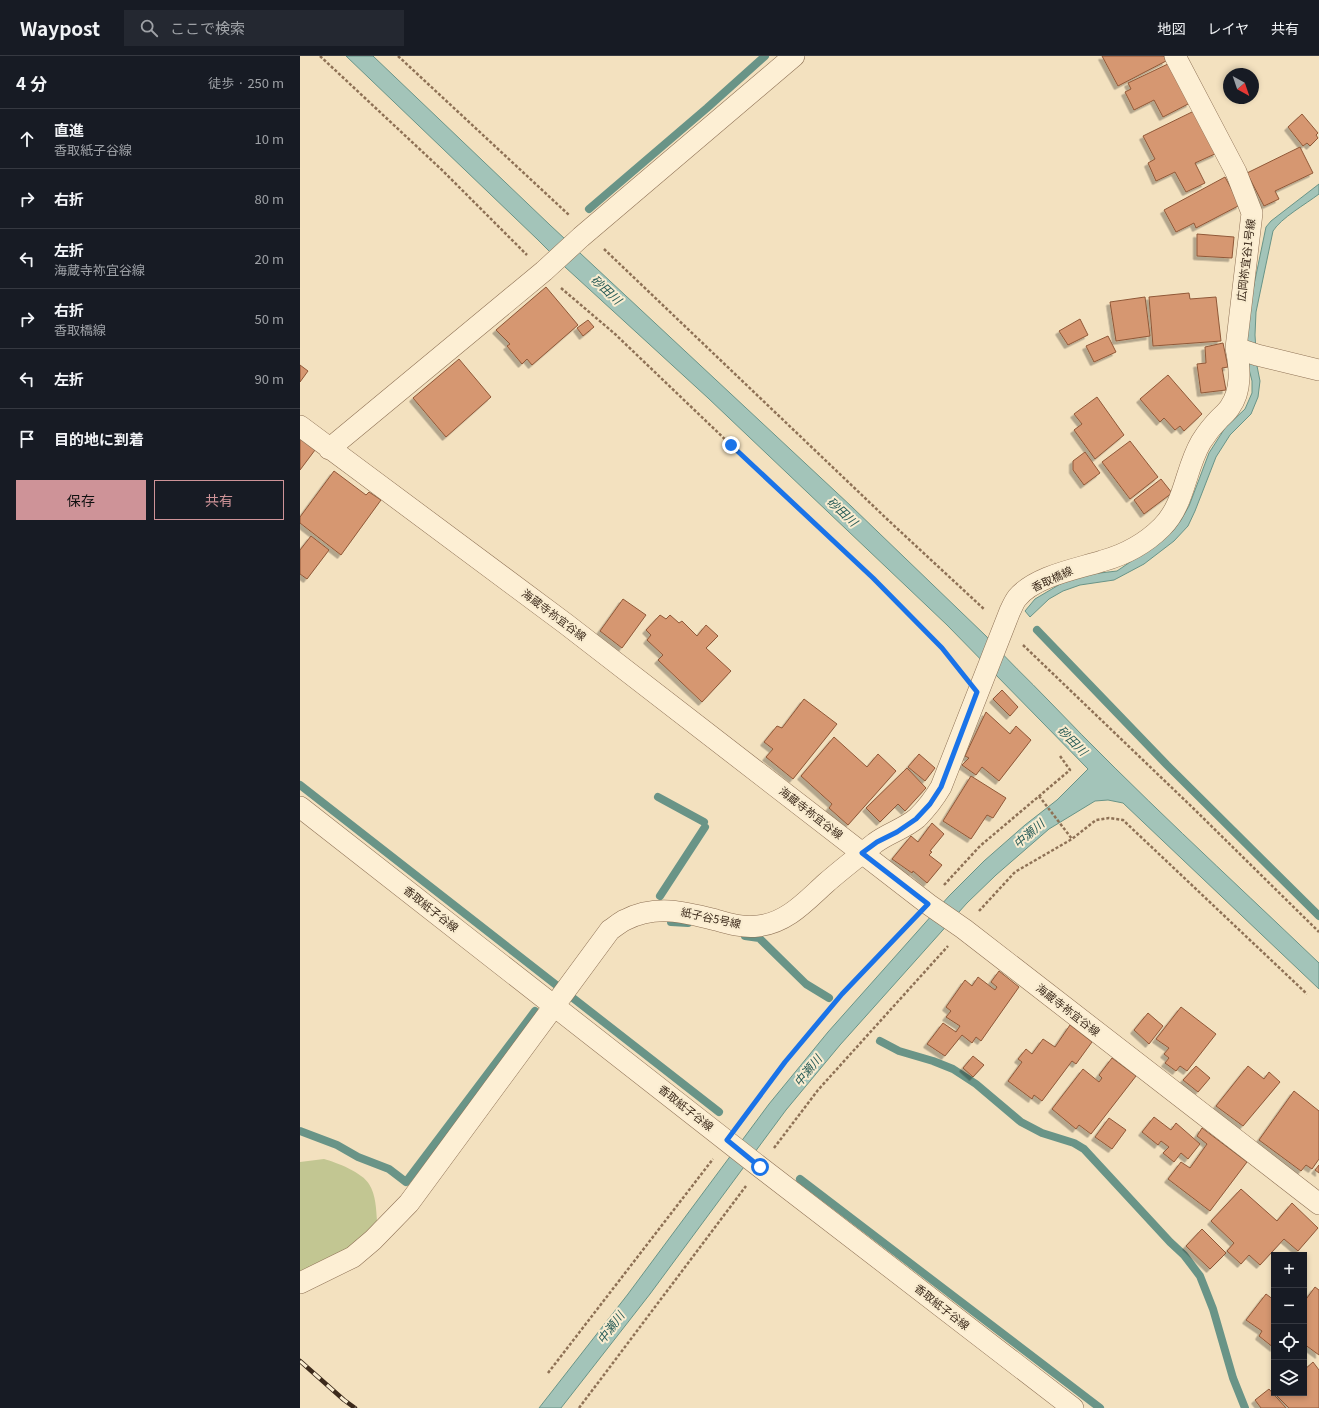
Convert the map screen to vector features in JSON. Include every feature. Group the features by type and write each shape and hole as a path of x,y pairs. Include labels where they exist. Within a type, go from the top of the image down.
{"street":[{"path":"329,449 548,267 584,234 794,56"},
{"name":"広岡祢宜谷1号線","path":"1175,56 1236,172 1252,212 1236,348"},
{"path":"1236,348 1257,355 1319,370"},
{"name":"香取橋線","path":"862,853 877,842 897,832 916,819 930,804 941,787 980,683 1010,611 1018,597 1028,589 1055,575 1076,567 1102,561 1135,548 1162,527 1172,515 1184,488 1194,455 1203,440 1230,408 1237,393 1239,376 1236,348"},
{"name":"海蔵寺祢宜谷線","path":"300,426 566,624 931,906 959,925 1319,1204"},
{"name":"香取紙子谷線","path":"300,807 757,1165 1074,1408"},
{"name":"紙子谷5号線","path":"300,1282 353,1257 373,1240 409,1203 610,930 625,920 639,914 657,910 677,910 742,926 759,926 783,919 803,904 862,853"}],"path":[{"path":"320,56 548,267 558,285 615,334 873,578 942,648 980,683"},
{"path":"398,56 547,192 584,234 888,520 1002,633 1193,808 1319,932"},
{"path":"548,1374 730,1143 785,1062 842,994 931,906 980,846 1070,770 1060,756"},
{"path":"1039,796 1072,839"},
{"path":"579,1408 757,1165 818,1090 959,925 1015,872 1072,839 1096,820 1109,818 1123,820 1307,994"}],"green space":[{"path":"324,1159 349,1168 366,1180 374,1197 377,1221 352,1249 300,1274 300,1162"}],"water":[{"path":"346,56 373,56 550,225 851,506 986,636 1082,735 1149,801 1319,963 1319,989 1123,803 1108,800 1095,801 1049,829 996,875 967,903 840,1045 786,1110 650,1294 561,1408 539,1408 628,1294 769,1104 828,1032 949,896 984,861 1025,825 1057,800 1088,769 947,625 708,398 565,267"},
{"path":"1319,184 1319,194 1288,216 1273,231 1256,312 1255,335 1257,366 1260,381 1258,397 1251,414 1230,435 1216,457 1188,526 1174,541 1144,564 1114,580 1080,585 1063,591 1049,599 1030,617 1025,611 1035,599 1062,583 1083,575 1117,571 1161,541 1173,531 1181,520 1189,506 1209,453 1225,428 1245,409 1252,393 1252,381 1245,334 1266,227 1271,221"}],"building":[{"path":"1102,56 1164,56 1166,61 1118,86"},
{"path":"1170,63 1190,103 1163,117 1154,100 1134,110 1125,92 1131,89 1128,83"},
{"path":"1196,110 1217,153 1195,163 1205,183 1186,192 1175,172 1156,181 1148,163 1155,159 1143,136"},
{"path":"1302,114 1318,133 1316,135 1318,138 1310,146 1307,143 1303,146 1288,127"},
{"path":"1300,147 1313,173 1275,191 1279,199 1264,206 1247,173"},
{"path":"1225,177 1240,205 1196,228 1194,223 1176,232 1164,210"},
{"path":"1197,234 1234,237 1232,258 1197,256"},
{"path":"546,287 578,325 532,365 527,359 522,364 507,346 510,344 496,330"},
{"path":"1189,293 1190,299 1216,297 1221,341 1153,346 1149,297"},
{"path":"1145,297 1150,336 1116,341 1110,302"},
{"path":"1080,319 1088,335 1068,345 1059,331"},
{"path":"588,320 594,327 583,336 577,328"},
{"path":"1108,336 1116,352 1094,362 1086,346"},
{"path":"1223,343 1228,367 1222,368 1226,390 1201,393 1197,364 1206,363 1205,347"},
{"path":"459,359 491,397 446,437 413,398"},
{"path":"300,365 308,371 300,382"},
{"path":"1168,375 1202,414 1184,431 1180,426 1175,430 1164,418 1160,422 1140,399"},
{"path":"1097,397 1124,435 1095,459 1074,430 1082,424 1074,414"},
{"path":"300,438 315,450 300,470"},
{"path":"1130,441 1158,477 1130,499 1102,462"},
{"path":"1085,452 1100,473 1084,485 1073,470 1073,461"},
{"path":"334,471 366,495 369,492 381,500 341,555 300,523 300,517"},
{"path":"1161,479 1172,493 1144,514 1134,500"},
{"path":"311,536 329,550 307,579 300,574 300,550"},
{"path":"623,599 646,615 622,648 600,631"},
{"path":"660,615 666,619 670,615 679,623 682,621 697,636 706,625 718,636 706,648 731,671 702,702 658,660 663,655 647,640 651,635 646,630"},
{"path":"1002,690 1018,707 1010,716 993,699"},
{"path":"804,699 837,724 793,779 766,757 773,749 764,742 777,726 782,728"},
{"path":"986,712 1010,734 1016,726 1031,740 999,781 982,767 976,775 962,765 969,758 965,756"},
{"path":"834,737 867,767 878,754 896,771 848,825 829,808 832,804 801,776"},
{"path":"919,754 935,768 925,781 908,767"},
{"path":"907,768 926,788 905,811 898,804 880,822 866,808"},
{"path":"971,776 1006,798 993,818 987,815 971,839 943,821"},
{"path":"932,823 944,834 930,851 932,852 929,855 942,865 927,883 913,871 912,873 892,859 911,836 918,842"},
{"path":"999,971 1019,987 981,1041 976,1037 972,1043 962,1035 945,1056 927,1044 943,1023 956,1032 960,1026 946,1017 951,1011 946,1007 965,980 972,986 978,977 995,990 997,987 991,982"},
{"path":"1181,1007 1216,1034 1187,1071 1180,1066 1176,1071 1165,1063 1169,1058 1164,1054 1169,1048 1156,1039"},
{"path":"1148,1013 1163,1026 1149,1044 1134,1030"},
{"path":"1070,1025 1092,1042 1076,1064 1072,1061 1042,1101 1034,1095 1032,1099 1008,1081 1022,1062 1018,1059 1026,1049 1032,1054 1043,1039 1055,1047"},
{"path":"973,1056 984,1065 973,1077 963,1068"},
{"path":"1112,1058 1136,1076 1091,1134 1079,1125 1076,1129 1052,1109 1083,1069 1099,1082 1102,1078 1099,1075"},
{"path":"1196,1066 1210,1078 1198,1092 1183,1080"},
{"path":"1248,1066 1264,1079 1269,1072 1280,1082 1243,1126 1216,1106"},
{"path":"1294,1091 1319,1111 1319,1159 1312,1169 1306,1165 1301,1171 1259,1140"},
{"path":"1154,1117 1171,1130 1176,1123 1200,1144 1188,1159 1181,1153 1174,1162 1163,1153 1169,1147 1161,1141 1158,1145 1142,1132"},
{"path":"1109,1118 1126,1130 1112,1149 1095,1137"},
{"path":"1202,1128 1247,1162 1210,1211 1168,1179 1181,1162 1190,1168 1207,1144 1197,1136"},
{"path":"1319,1165 1319,1173 1315,1170"},
{"path":"1241,1189 1277,1221 1292,1203 1318,1228 1298,1251 1284,1239 1260,1265 1249,1255 1241,1264 1227,1251 1234,1243 1211,1221"},
{"path":"1202,1229 1226,1253 1210,1269 1186,1246"},
{"path":"1315,1287 1319,1290 1319,1355 1307,1346 1307,1298"},
{"path":"1266,1294 1271,1298 1271,1346 1259,1336 1262,1331 1246,1320"},
{"path":"1313,1362 1319,1370 1319,1408 1289,1408 1277,1396 1307,1396 1307,1367"},
{"path":"1269,1389 1271,1391 1271,1396 1275,1396 1286,1408 1261,1408 1255,1400"}],"waterway":[{"path":"589,209 765,56"},
{"path":"1037,630 1167,765 1319,916"},
{"path":"300,785 719,1112"},
{"path":"658,797 704,822"},
{"path":"660,896 705,827"},
{"path":"671,922 688,923"},
{"path":"745,936 759,938 806,984 829,998"},
{"path":"300,1131 337,1145 358,1157 389,1169 406,1182 535,1011"},
{"path":"880,1041 899,1051 933,1061 953,1069 976,1084 1021,1122 1042,1133 1074,1143 1084,1149 1170,1242 1184,1255 1200,1276 1213,1309 1233,1378 1245,1408"},
{"path":"800,1179 1100,1408"}],"railway":[{"path":"300,1361 355,1408"}],"route":[{"path":"731,445 873,578 942,648 977,692 941,787 930,804 916,819 897,832 877,842 862,853 928,904 842,994 785,1062 727,1140 760,1167"}],"water label":[{"name":"砂田川","path":"606,290"},
{"name":"砂田川","path":"842,512"},
{"name":"砂田川","path":"1072,741"},
{"name":"中瀬川","path":"1029,834"},
{"name":"中瀬川","path":"808,1071"},
{"name":"中瀬川","path":"611,1328"}]}
